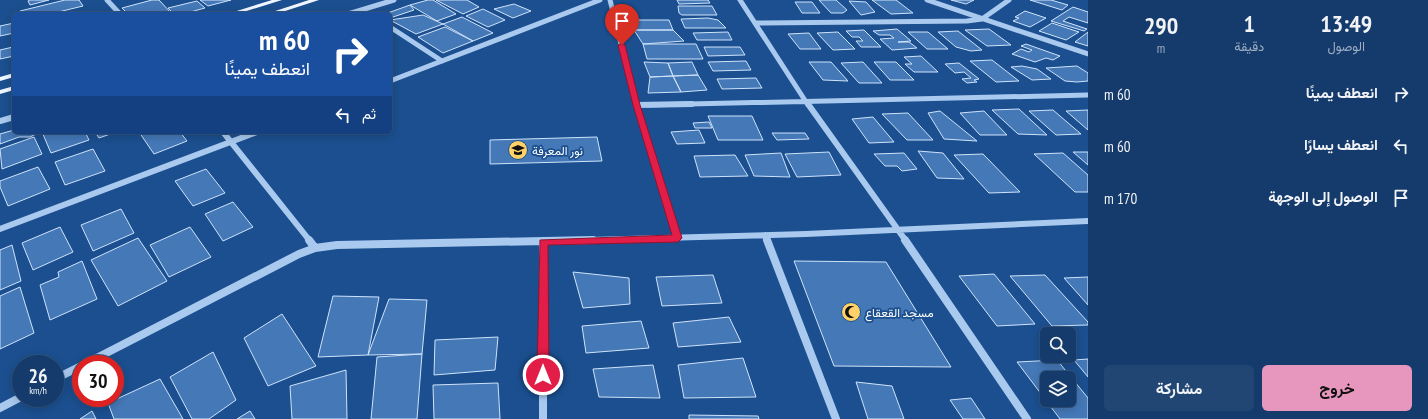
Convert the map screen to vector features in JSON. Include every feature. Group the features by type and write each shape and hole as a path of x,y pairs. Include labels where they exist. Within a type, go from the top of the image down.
{"main road":[{"path":"237,12 279,0"},
{"path":"275,12 316,0"},
{"path":"0,79 12,76"},
{"path":"0,92 12,89"}],"street":[{"path":"107,0 118,12"},
{"path":"354,12 394,0"},
{"path":"392,80 600,0"},
{"path":"610,0 636,105 678,238"},
{"path":"740,0 805,100 899,231 1027,419"},
{"path":"927,0 1088,54"},
{"path":"755,23 967,21 982,19 1009,0"},
{"path":"364,9 368,12"},
{"path":"392,28 442,61"},
{"path":"636,105 805,100 1088,95"},
{"path":"0,121 12,118"},
{"path":"225,134 315,248"},
{"path":"0,229 252,134"},
{"path":"103,355 299,254 315,248 337,245 544,242 899,231 1088,221"},
{"path":"765,235 836,419"},
{"path":"542,419 544,242"},
{"path":"0,408 12,402"}],"building":[{"path":"49,0 30,5 28,1"},
{"path":"65,0 79,0 83,6 58,12 20,11"},
{"path":"152,0 159,0 170,12 126,12 122,8"},
{"path":"200,0 231,0 208,6"},
{"path":"433,0 456,14 437,21 410,5"},
{"path":"436,0 467,0 479,7 463,14"},
{"path":"677,0 708,0 710,3 679,4"},
{"path":"819,0 836,0 847,10 843,13 831,13"},
{"path":"872,0 896,0 913,13 891,14"},
{"path":"951,0 974,0 966,4"},
{"path":"1030,0 1051,0 1068,5 1062,10"},
{"path":"197,1 205,8 190,12 172,12 168,8"},
{"path":"849,1 866,2 875,12 861,15"},
{"path":"795,2 812,2 820,13 802,13"},
{"path":"514,4 531,11 513,18 494,9"},
{"path":"410,5 414,10 392,17 392,12 391,12"},
{"path":"678,6 712,6 717,15 682,15 679,13"},
{"path":"1073,7 1088,12 1088,23 1069,17 1063,21 1087,29 1084,31 1051,21"},
{"path":"483,9 505,20 488,27 466,16"},
{"path":"1025,11 1046,18 1030,27 1013,21 1019,18 1015,17"},
{"path":"423,15 443,24 416,34 392,20"},
{"path":"462,17 493,33 473,41 443,24"},
{"path":"708,18 718,20 726,28 685,28 681,19"},
{"path":"632,20 669,20 673,30 634,30"},
{"path":"12,23 12,33 0,36 0,26"},
{"path":"1052,23 1079,32 1066,40 1039,31"},
{"path":"445,27 473,41 443,53 418,37"},
{"path":"897,29 911,41 898,42 909,42 917,48 892,50 880,39 894,38 890,35 879,35 873,31"},
{"path":"989,29 1011,45 987,46 965,30"},
{"path":"634,30 673,30 684,41 643,44"},
{"path":"864,30 881,47 861,47 856,41 863,41 859,37 852,37 846,31"},
{"path":"958,31 982,50 971,51 956,47 938,32"},
{"path":"728,32 732,40 697,40 693,33"},
{"path":"838,32 855,49 833,50 817,33"},
{"path":"908,32 928,32 948,49 927,49"},
{"path":"1088,32 1088,46 1075,42"},
{"path":"809,33 821,49 800,49 788,34"},
{"path":"643,44 696,44 703,59 647,59"},
{"path":"1026,44 1060,56 1053,60 1046,58 1035,62 1012,54 1021,49 1029,52 1032,50 1021,46"},
{"path":"12,47 12,56 0,59 0,50"},
{"path":"704,47 740,47 745,55 708,56"},
{"path":"921,56 938,72 914,72 905,64 912,64 904,57"},
{"path":"992,60 1019,81 996,82 970,61"},
{"path":"746,61 751,70 713,71 708,62"},
{"path":"644,62 668,63 673,76 650,77"},
{"path":"692,62 698,75 673,76 668,63"},
{"path":"809,62 831,62 848,81 823,80"},
{"path":"863,62 882,83 859,83 841,63"},
{"path":"874,62 896,62 914,80 890,80"},
{"path":"959,63 979,79 974,80 977,82 967,83 962,79 971,78 964,72 955,73 945,64"},
{"path":"1022,66 1037,69 1051,79 1032,80 1011,67"},
{"path":"1077,66 1088,73 1088,81 1065,81 1046,68"},
{"path":"698,75 707,90 681,92 673,76"},
{"path":"673,76 681,92 648,93 650,77"},
{"path":"756,78 762,88 722,89 717,79"},
{"path":"1019,109 1047,135 1018,134 992,110"},
{"path":"1053,110 1081,134 1056,135 1029,111"},
{"path":"1088,110 1088,130 1066,111"},
{"path":"940,111 977,141 944,139 928,113"},
{"path":"984,111 1007,135 980,135 960,113"},
{"path":"908,113 933,140 907,140 882,114"},
{"path":"708,116 752,116 763,140 718,140"},
{"path":"873,117 894,142 869,143 852,119"},
{"path":"709,122 712,128 695,128 693,123"},
{"path":"699,130 705,143 677,144 671,132"},
{"path":"12,131 12,134 36,134 30,137 19,137 0,144 0,134"},
{"path":"772,133 805,133 809,139 777,140"},
{"path":"43,134 86,134 89,140 51,153"},
{"path":"96,134 110,134 99,138"},
{"path":"140,134 182,134 187,141 154,154"},
{"path":"34,137 42,154 2,169 0,149"},
{"path":"597,137 602,161 490,164 490,140"},
{"path":"93,149 105,171 65,185 55,162"},
{"path":"918,151 943,153 964,179 937,178"},
{"path":"829,152 841,175 797,177 785,154"},
{"path":"1073,152 1088,152 1088,165"},
{"path":"781,153 790,177 754,176 745,155"},
{"path":"904,153 917,169 902,171 897,166 885,166 874,154"},
{"path":"1063,153 1088,175 1088,192 1075,192 1034,154"},
{"path":"983,154 1020,192 989,193 954,155"},
{"path":"735,155 748,176 700,177 694,156"},
{"path":"38,167 50,189 8,206 0,187 0,181"},
{"path":"206,169 225,193 193,206 175,181"},
{"path":"233,202 253,227 223,241 205,214"},
{"path":"121,209 134,233 93,251 81,225"},
{"path":"60,227 73,252 33,270 22,243"},
{"path":"190,227 211,257 169,277 150,245"},
{"path":"138,238 167,281 118,306 91,260"},
{"path":"12,245 21,281 0,290 0,250"},
{"path":"82,261 97,299 50,320 40,285 59,277 58,272"},
{"path":"794,261 886,262 951,367 834,366"},
{"path":"573,272 629,278 630,304 583,308"},
{"path":"994,274 1035,324 997,326 959,276"},
{"path":"713,275 722,303 662,306 656,277"},
{"path":"1045,275 1088,322 1088,325 1052,326 1010,276"},
{"path":"1088,277 1088,305 1064,278"},
{"path":"20,287 34,333 0,349 0,296"},
{"path":"333,296 379,297 368,355 318,357"},
{"path":"389,299 427,300 422,354 368,355"},
{"path":"282,314 316,366 268,386 244,338"},
{"path":"729,317 741,342 678,347 673,323"},
{"path":"641,321 649,348 586,353 582,326"},
{"path":"498,337 495,370 434,375 435,340"},
{"path":"213,352 236,400 209,419 192,419 170,377"},
{"path":"422,354 417,419 371,419 377,357"},
{"path":"743,358 756,397 684,398 678,365"},
{"path":"1088,359 1088,377 1076,362 1076,360"},
{"path":"1040,361 1040,363 1059,363 1066,371 1040,371 1040,392 1017,362"},
{"path":"653,365 660,398 599,397 593,369"},
{"path":"346,370 347,419 292,419 290,386"},
{"path":"160,379 183,419 114,419 110,407 124,407 124,396"},
{"path":"856,382 892,386 904,419 868,419"},
{"path":"498,383 500,419 434,419 433,385"},
{"path":"1076,383 1088,398 1088,419 1060,419 1051,407 1076,407"},
{"path":"971,398 985,419 963,419 950,400"},
{"path":"92,411 96,419 80,419"},
{"path":"250,411 255,419 237,419"},
{"path":"689,415 758,416 759,419 689,419"}],"place":[{"name":"نور المعرفة","path":"518,150"},
{"name":"مسجد القعقاع","path":"851,312"}],"route":[{"path":"543,375 544,242 678,238 636,105 622,45"}]}
